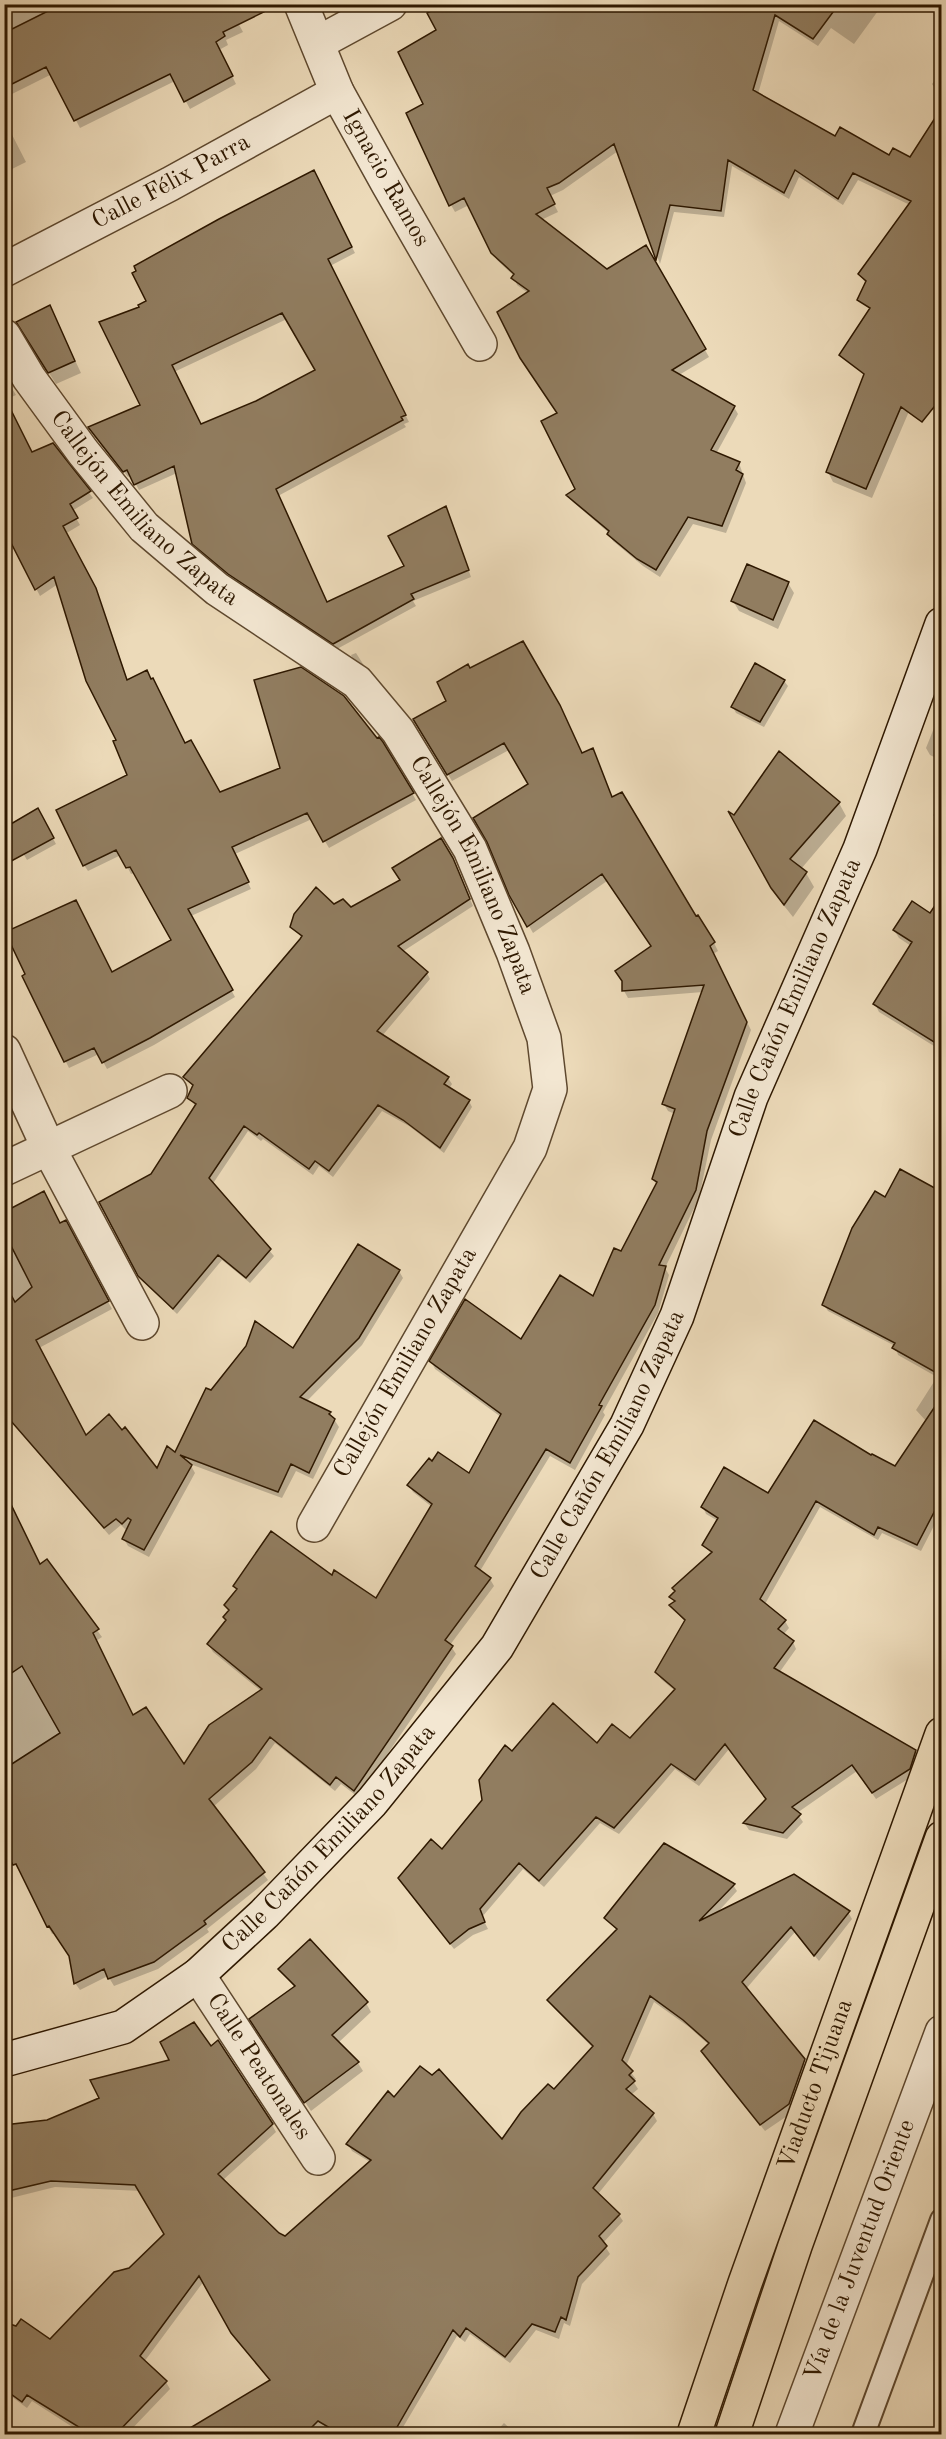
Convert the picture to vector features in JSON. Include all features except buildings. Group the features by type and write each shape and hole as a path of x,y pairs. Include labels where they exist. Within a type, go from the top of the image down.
{"highway":[{"name":"Viaducto Tijuana","path":"694,2434 942,1734"},
{"name":"Viaducto Tijuana","path":"732,2434 795,2246 942,1838"}],"street":[{"name":"Ignacio Ramos","path":"301,4 337,92 480,344"},
{"path":"318,43 390,4"},
{"name":"Calle Félix Parra","path":"4,270 170,184 337,92"},
{"name":"Callejón Emiliano Zapata","path":"4,336 29,378 83,452 144,527 218,590 357,682 398,731 470,849 513,952 544,1038 550,1089 530,1148 314,1525"},
{"name":"Calle Cañón Emiliano Zapata","path":"4,2060 123,2027 198,1975 264,1914 372,1802 497,1647 627,1425 677,1316 751,1097 860,849 942,624"},
{"path":"4,1051 48,1147 142,1323"},
{"path":"4,1169 170,1091"},
{"name":"Calle Peatonales","path":"198,1975 318,2158"},
{"name":"Vía de la Juventud Oriente","path":"792,2434 942,2032"}],"lane":[{"path":"863,2434 942,2220"}]}
